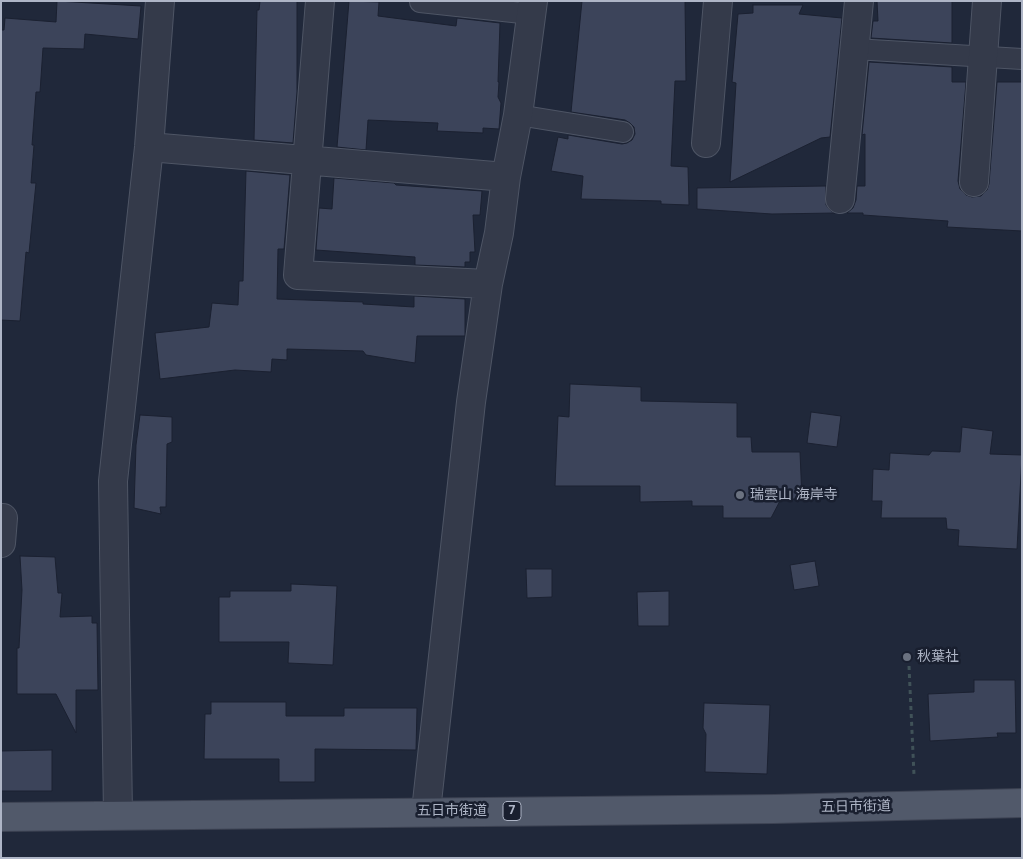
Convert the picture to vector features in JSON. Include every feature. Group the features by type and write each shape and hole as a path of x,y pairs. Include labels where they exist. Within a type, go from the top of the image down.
{"main road":[{"name":"五日市街道","path":"1,816 764,809 1022,803"}],"street":[{"path":"118,815 113,481 149,147 160,1"},
{"path":"320,1 298,275 488,284"},
{"path":"706,143 718,1"},
{"path":"840,199 859,1"},
{"path":"974,182 986,1"},
{"path":"426,812 469,420 488,284 499,233 506,177 518,115 532,8"},
{"path":"149,147 506,177"},
{"path":"1,518 3,518 1,543"}],"lane":[{"path":"420,2 532,8"},
{"path":"854,49 1022,59"},
{"path":"518,115 622,132"}],"path":[{"path":"909,666 915,806"}],"building":[{"path":"57,1 141,6 138,39 85,34 84,49 43,48 40,92 36,92 32,145 34,145 31,183 36,183 29,253 26,252 20,321 1,320 1,30 4,30 5,18 56,22"},
{"path":"260,1 297,1 297,92 293,143 254,140 257,10 259,10"},
{"path":"349,1 379,2 378,16 456,26 457,18 500,23 498,97 501,103 499,129 483,128 483,133 437,131 438,123 368,120 366,150 337,147"},
{"path":"582,1 685,1 686,81 675,81 671,166 688,167 689,205 661,204 661,201 581,199 583,176 551,171 558,137 568,139 568,135 622,144 632,140 635,134 634,127 625,120 571,112"},
{"path":"877,1 952,1 952,43 871,38 873,21 878,21"},
{"path":"753,5 803,5 799,14 842,18 830,137 821,138 730,182 736,83 732,82 738,14 753,13"},
{"path":"869,62 952,67 952,82 966,82 958,181 960,189 966,195 972,197 981,196 987,190 989,184 997,82 1022,82 1022,231 947,227 948,221 847,213 853,208 856,200 857,186 865,186 865,134 862,135"},
{"path":"246,171 290,175 284,249 278,249 277,299 363,302 363,304 414,307 414,296 465,299 465,336 417,336 415,363 366,355 363,351 287,349 287,360 272,359 271,372 235,370 160,379 155,333 209,327 212,303 238,305 239,281 243,281"},
{"path":"334,178 394,183 396,185 482,191 480,215 473,215 475,252 470,252 470,262 465,262 465,267 415,265 415,257 316,250 319,208 332,209"},
{"path":"826,186 826,205 835,213 772,214 697,209 697,188"},
{"path":"570,384 641,387 641,401 737,403 737,437 751,437 752,452 800,452 802,499 781,499 771,518 723,518 723,506 692,506 692,501 640,502 640,486 555,486 558,416 569,417"},
{"path":"811,412 841,416 837,447 807,443"},
{"path":"140,415 172,417 172,442 167,444 166,507 160,507 161,514 134,508 136,445"},
{"path":"962,427 993,431 990,454 1022,455 1017,549 958,546 959,530 947,529 946,518 881,518 882,501 872,501 873,469 889,470 890,453 929,455 932,451 960,452"},
{"path":"20,556 55,557 58,593 62,593 60,617 92,616 92,623 97,623 98,690 76,690 76,733 56,694 17,694 17,648 19,648 22,590"},
{"path":"815,561 819,586 794,590 790,565"},
{"path":"526,569 552,569 552,597 527,598"},
{"path":"291,584 337,586 333,665 288,663 289,642 219,642 219,597 230,597 230,591 291,591"},
{"path":"669,591 669,626 638,626 637,592"},
{"path":"974,680 1015,680 1016,733 997,733 998,737 930,741 928,694 974,692"},
{"path":"211,702 286,702 286,716 344,716 344,708 417,708 416,750 315,749 315,782 279,782 279,759 204,759 205,714 211,714"},
{"path":"704,703 770,705 767,774 705,772 706,734 703,728"},
{"path":"52,750 52,791 1,791 1,751"}],"place":[{"name":"瑞雲山 海岸寺","path":"740,495"},
{"name":"秋葉社","path":"907,657"}]}
